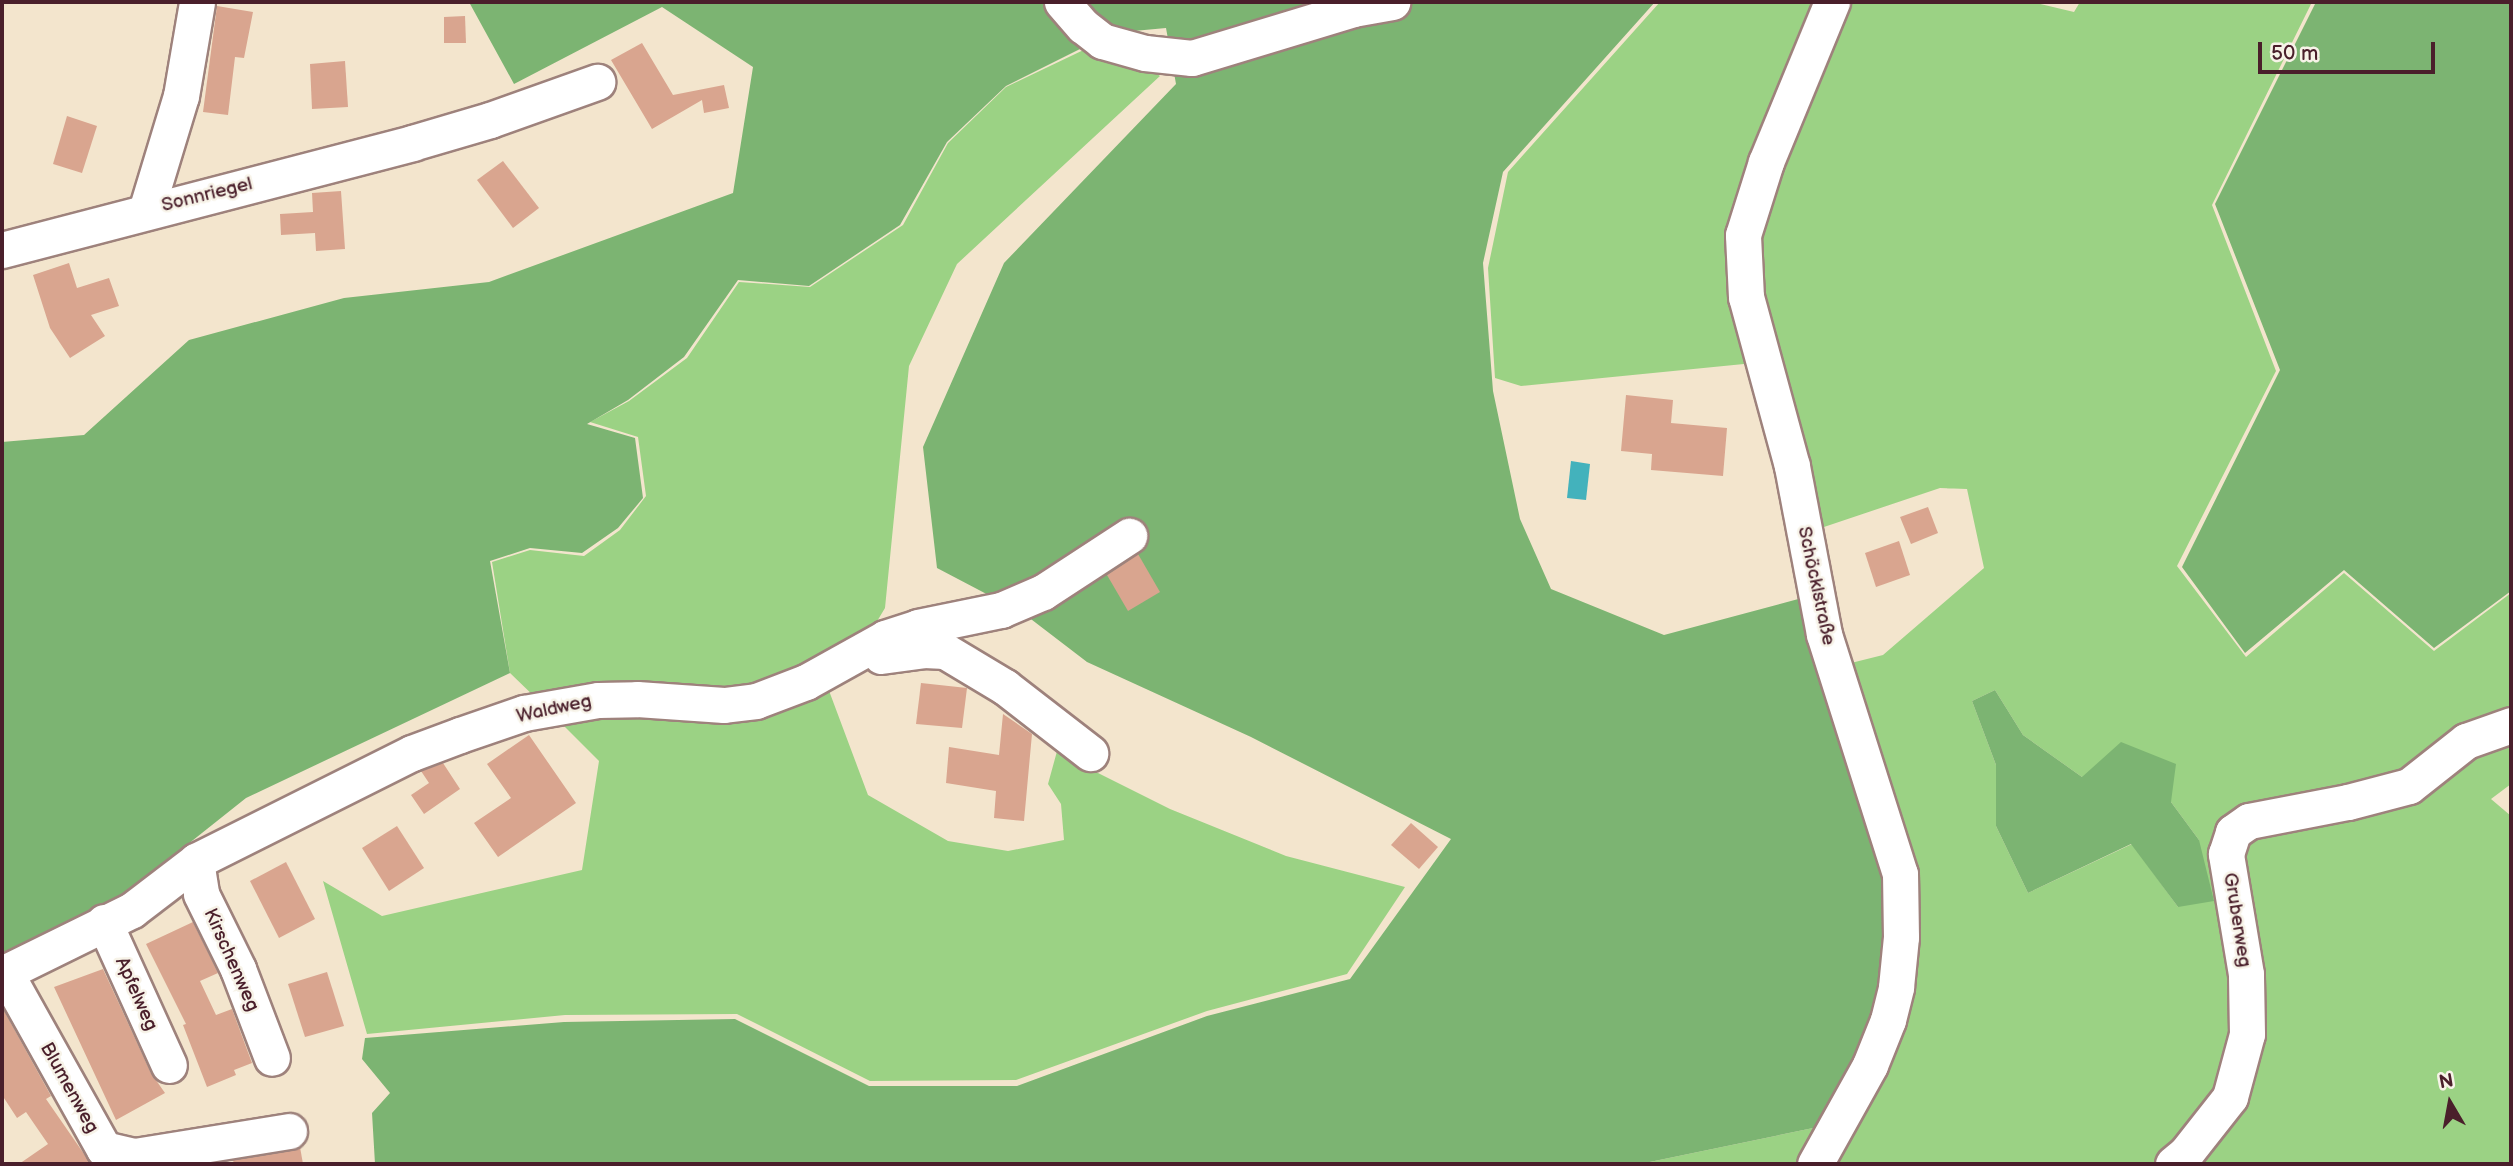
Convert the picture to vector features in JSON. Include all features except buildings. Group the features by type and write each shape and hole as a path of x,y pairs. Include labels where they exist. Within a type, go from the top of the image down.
{"street":[{"path":"146,211 181,96 197,2"},
{"path":"1062,2 1083,26 1102,41 1145,53 1192,58 1353,9 1392,2"},
{"name":"Schöcklstraße","path":"1815,1164 1870,1065 1888,1020 1896,987 1901,937 1900,874 1824,634 1792,466 1746,297 1743,235 1766,162 1832,2"},
{"name":"Sonnriegel","path":"2,250 412,143 503,116 597,82"},
{"name":"Waldweg","path":"3,973 132,910 196,860 412,753 524,713 598,700 637,699 724,705 756,701 806,682 885,638 918,627 1012,606 1044,592 1129,536"},
{"path":"853,656 944,651 1005,687 1090,753"},
{"name":"Gruberweg","path":"2173,1164 2186,1153 2230,1097 2247,1034 2246,974 2226,854 2233,832 2249,821 2348,802 2409,786 2466,741 2511,725"},
{"name":"Kirschenweg","path":"196,860 201,894 238,970 272,1058"},
{"name":"Apfelweg","path":"104,922 169,1065"},
{"name":"Blumenweg","path":"3,973 104,1149 135,1156 289,1131"}],"green space":[{"path":"469,2 1655,2 1503,172 1483,263 1493,391 1520,519 1551,589 1664,635 1802,598 1827,704 1880,852 1886,923 1877,1003 1855,1066 1818,1127 1640,1164 375,1164 372,1113 390,1093 362,1059 365,1038 564,1022 735,1019 869,1086 1017,1086 1207,1016 1350,979 1451,839 1251,737 1087,662 1023,613 937,568 923,447 1004,263 1176,84 1166,28 1112,33 1006,86 947,142 900,225 809,286 738,280 684,357 628,400 587,424 635,438 643,498 618,528 582,553 530,548 490,561 510,673 246,798 124,895 2,961 2,442 84,435 189,340 344,298 489,282 733,193 753,67 662,7 514,84"},
{"path":"1660,2 1818,2 1745,185 1754,363 1521,386 1495,378 1488,268 1508,172"},
{"path":"1842,2 2032,2 2074,12 2080,2 2312,2 2212,205 2276,371 2177,566 2246,657 2344,573 2434,651 2511,593 2511,716 2424,771 2227,822 2243,999 2222,1091 2159,1164 1823,1164 1889,1043 1888,777 1862,714 1851,663 1883,655 1984,568 1967,489 1940,488 1818,529 1765,312 1758,226","holes":["1995,690 2023,735 2082,777 2171,802 2199,840 2178,907 2132,844 2028,893 1996,826 1996,765 1972,701"]},
{"path":"2316,2 2511,2 2511,591 2434,648 2344,570 2245,653 2182,567 2280,370 2215,204"},
{"path":"1094,45 1129,54 1160,76 957,264 909,366 885,608 870,633 780,685 539,701 510,673 492,562 530,550 584,556 620,530 646,496 638,437 590,422 629,401 687,358 739,282 810,287 903,225 948,143 1006,87"},
{"path":"825,680 868,795 948,841 1008,851 1064,840 1061,804 1048,784 1059,744 1094,771 1170,809 1286,856 1405,887 1347,974 1207,1011 1016,1080 870,1081 737,1014 565,1015 367,1034 323,881 382,916 582,870 599,761 550,712"},
{"path":"1995,690 2023,735 2082,777 2121,742 2176,764 2171,802 2199,840 2214,901 2178,907 2131,844 2028,893 1996,826 1996,765 1972,701"},
{"path":"2511,733 2511,784 2491,799 2511,816 2511,1164 2183,1164 2228,1108 2235,843"},
{"path":"1818,1127 1799,1164 1640,1164"}],"water":[{"path":"1571,461 1590,464 1586,500 1567,498"}]}
